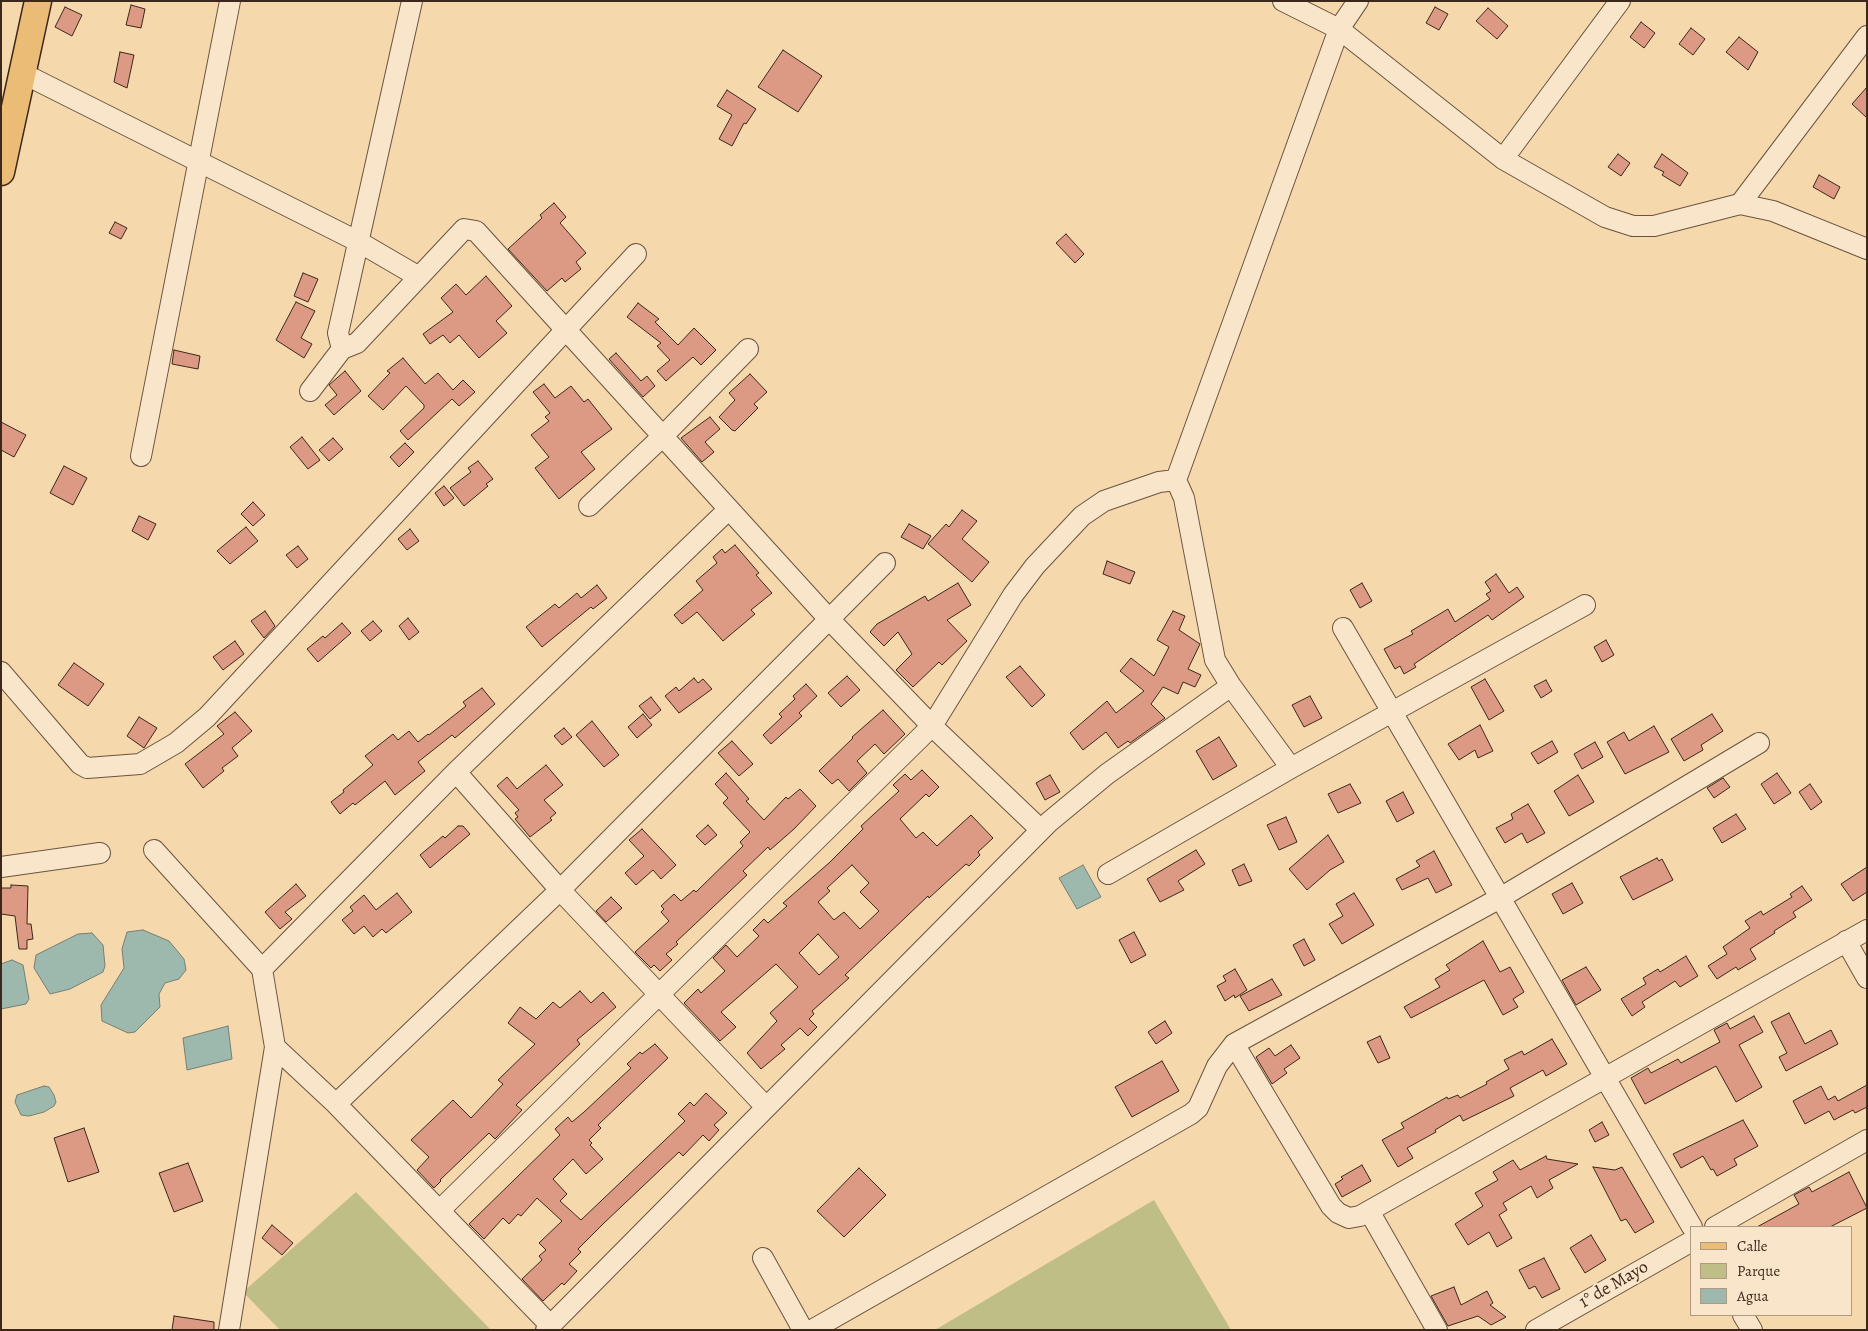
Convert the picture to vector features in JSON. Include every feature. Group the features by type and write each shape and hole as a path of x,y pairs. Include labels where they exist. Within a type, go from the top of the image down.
{"main road":[{"path":"1,172 38,1"}],"street":[{"path":"141,456 230,1"},
{"path":"342,349 338,333 412,1"},
{"path":"1291,768 1231,686 1215,660 1184,498 1176,480 1339,30 1358,1"},
{"path":"1503,160 1620,1"},
{"path":"1290,3 1339,30 1503,160 1605,216 1633,226 1654,226 1740,204 1772,211 1867,248"},
{"path":"1740,204 1867,36"},
{"path":"22,73 199,160 359,242 419,277"},
{"path":"310,391 342,349 357,343 464,229 476,231 564,330 828,618 932,726 1041,830"},
{"path":"1,672 80,764 87,768 140,764 161,753 207,717 636,254"},
{"path":"589,506 662,437 748,348"},
{"path":"440,1210 932,726 1013,595 1035,566 1082,516 1104,501 1166,481 1176,480"},
{"path":"262,969 456,772 729,510"},
{"path":"336,1104 560,890 828,618 885,563"},
{"path":"1108,874 1291,768 1585,605"},
{"path":"1343,628 1691,1226"},
{"path":"275,1047 336,1104 440,1210 548,1327 1041,830 1107,774 1231,686"},
{"path":"812,1330 1191,1114 1198,1108 1217,1066 1234,1044 1500,898 1759,743"},
{"path":"456,772 560,890 766,1107"},
{"path":"154,850 262,969 275,1047 229,1330"},
{"path":"1,867 100,853"},
{"path":"1234,1044 1331,1206 1338,1213 1349,1218 1360,1216 1369,1211 1606,1079 1867,930"},
{"path":"1846,941 1867,978"},
{"path":"1717,1226 1867,1140"},
{"path":"1369,1211 1437,1330"},
{"name":"1° de Mayo","path":"1536,1330 1690,1241"},
{"path":"763,1258 803,1330"},
{"path":"1744,1316 1752,1330"}],"green space":[{"path":"356,1192 491,1330 280,1330 243,1292"},
{"path":"1154,1200 1231,1330 935,1330"}],"water":[{"path":"1083,865 1101,897 1077,909 1059,878"},
{"path":"143,930 169,941 184,959 186,970 179,979 165,983 159,994 160,1007 135,1032 128,1033 102,1021 101,1005 124,968 122,949 127,932"},
{"path":"92,933 103,945 105,966 103,972 70,989 50,994 34,968 36,955 78,934"},
{"path":"12,960 23,965 29,999 26,1004 1,1009 1,964"},
{"path":"228,1026 232,1059 187,1070 183,1038"},
{"path":"44,1086 49,1087 54,1095 56,1102 54,1106 44,1112 29,1116 21,1115 15,1102 17,1095"}],"building":[{"path":"131,5 145,9 141,28 126,25"},
{"path":"65,7 82,15 72,36 55,27"},
{"path":"1435,7 1448,14 1439,30 1426,23"},
{"path":"1488,8 1508,26 1497,39 1476,21"},
{"path":"1641,22 1655,33 1644,48 1630,37"},
{"path":"1691,28 1705,39 1693,55 1679,44"},
{"path":"1739,37 1758,52 1748,70 1726,52"},
{"path":"783,50 822,76 798,112 758,87"},
{"path":"120,52 134,55 127,88 114,82"},
{"path":"1867,87 1867,118 1852,104"},
{"path":"727,90 756,109 746,124 744,123 732,146 719,139 732,115 717,106"},
{"path":"1618,154 1630,163 1621,176 1608,167"},
{"path":"1662,154 1688,173 1680,186 1662,175 1664,172 1654,167"},
{"path":"1819,175 1840,187 1834,199 1813,187"},
{"path":"554,203 566,217 560,223 586,253 576,262 581,269 565,282 562,278 547,291 508,249 542,218 540,215"},
{"path":"115,222 127,228 121,239 109,233"},
{"path":"1066,234 1084,254 1075,263 1056,243"},
{"path":"303,273 318,279 308,302 294,296"},
{"path":"486,276 512,306 496,321 507,333 479,358 459,335 450,343 443,335 430,344 423,334 453,312 441,298 456,284 466,295"},
{"path":"296,302 315,311 301,338 312,344 304,358 276,340"},
{"path":"638,303 659,319 655,322 678,345 694,328 716,350 701,365 693,357 666,381 657,371 670,360 657,346 661,343 627,317"},
{"path":"174,350 200,356 198,369 172,364"},
{"path":"616,353 641,381 647,376 655,386 643,397 609,359"},
{"path":"403,358 425,384 438,373 453,390 463,380 475,392 459,406 452,399 408,440 400,431 424,408 424,405 406,386 383,410 368,396 390,373 387,371"},
{"path":"345,371 361,391 334,415 325,405 337,395 329,385"},
{"path":"750,374 767,392 754,404 758,408 735,431 719,417 735,400 729,393"},
{"path":"544,384 555,398 571,386 584,402 588,399 612,429 581,452 595,469 559,499 535,468 549,457 531,435 549,421 545,417 550,413 533,392"},
{"path":"710,417 720,429 705,442 714,452 702,462 681,438"},
{"path":"1,422 26,435 14,457 1,450"},
{"path":"302,437 320,460 308,469 290,447"},
{"path":"333,438 343,449 329,461 319,450"},
{"path":"405,443 414,452 399,467 390,457"},
{"path":"478,461 493,479 486,484 488,486 464,506 450,488 471,472 468,468"},
{"path":"64,466 87,478 73,505 50,493"},
{"path":"444,486 454,498 444,506 435,493"},
{"path":"253,502 265,515 253,526 241,514"},
{"path":"962,510 977,521 962,539 989,562 972,582 928,544 946,524 949,527"},
{"path":"139,516 156,524 148,540 132,531"},
{"path":"909,524 931,536 923,549 901,537"},
{"path":"246,527 258,541 230,564 217,551"},
{"path":"410,529 419,541 407,550 398,539"},
{"path":"735,545 759,573 756,575 772,593 751,610 755,614 723,641 697,612 682,624 674,615 703,590 696,581 717,563 713,557 722,549 725,553"},
{"path":"298,546 308,559 297,568 286,555"},
{"path":"1107,561 1135,572 1130,584 1103,574"},
{"path":"1496,574 1509,593 1517,587 1524,597 1492,620 1488,615 1414,664 1416,667 1404,674 1400,666 1395,669 1384,649 1413,634 1411,631 1448,609 1455,622 1490,599 1486,594 1491,591 1485,582"},
{"path":"958,583 971,605 947,620 967,641 942,665 939,662 913,687 896,670 912,654 898,632 884,646 870,632 877,624 925,596 928,601"},
{"path":"1362,583 1372,601 1360,608 1350,590"},
{"path":"597,585 607,598 593,609 591,607 542,647 526,627 555,604 559,608 577,593 581,598"},
{"path":"265,611 275,626 264,638 251,621"},
{"path":"1173,611 1185,616 1179,630 1200,644 1188,669 1201,675 1195,687 1183,682 1178,694 1163,687 1151,704 1165,718 1130,743 1128,741 1118,748 1106,732 1083,750 1070,733 1107,701 1116,713 1144,691 1120,671 1131,658 1154,676 1169,647 1157,640"},
{"path":"408,618 419,632 409,640 399,626"},
{"path":"373,621 382,631 370,641 361,631"},
{"path":"342,623 351,633 318,662 307,649 323,636 325,638"},
{"path":"1606,640 1614,655 1602,662 1594,647"},
{"path":"235,641 244,654 223,670 213,657"},
{"path":"74,663 104,684 88,706 58,685"},
{"path":"1020,666 1045,695 1032,707 1006,677"},
{"path":"847,676 860,690 841,707 828,693"},
{"path":"694,678 698,683 703,679 712,689 679,713 665,696 676,687 679,691"},
{"path":"1485,679 1504,711 1489,720 1471,687"},
{"path":"1546,680 1552,691 1541,698 1534,686"},
{"path":"806,684 817,696 799,713 802,716 771,744 763,735 782,717 779,714 795,699 793,696"},
{"path":"482,688 495,704 455,738 452,735 418,762 425,771 395,795 385,781 355,805 353,803 340,814 331,802 373,765 365,756 393,734 398,740 409,731 418,742 466,706 463,702"},
{"path":"1310,696 1322,718 1304,727 1292,705"},
{"path":"651,697 661,710 650,719 639,706"},
{"path":"883,710 905,734 884,754 875,744 857,761 867,773 849,791 838,779 832,784 819,771 852,737"},
{"path":"235,712 252,731 232,748 238,756 222,768 224,771 203,788 185,764 224,734 217,726"},
{"path":"643,714 652,725 637,738 628,727"},
{"path":"1712,714 1723,731 1701,745 1703,750 1684,761 1671,739"},
{"path":"139,717 157,728 144,748 127,736"},
{"path":"592,721 619,755 604,767 576,735"},
{"path":"1480,725 1493,751 1478,758 1475,750 1459,760 1448,744"},
{"path":"1654,726 1669,752 1625,774 1607,742 1624,732 1629,741"},
{"path":"564,728 572,737 562,745 554,736"},
{"path":"1219,737 1237,766 1213,780 1196,751"},
{"path":"732,741 753,764 739,776 718,753"},
{"path":"1552,741 1558,752 1538,764 1531,753"},
{"path":"1595,742 1603,757 1582,769 1574,754"},
{"path":"546,765 563,785 544,800 556,813 550,818 552,820 530,837 515,819 518,817 515,813 519,810 497,786 507,777 517,789"},
{"path":"922,770 939,787 929,797 926,794 900,819 916,838 923,832 937,846 971,815 993,838 978,852 980,855 969,866 966,864 929,898 928,896 845,975 849,978 812,1011 814,1014 809,1019 817,1027 808,1036 800,1028 781,1045 785,1049 761,1069 747,1053 777,1021 770,1013 798,987 776,964 721,1012 736,1027 720,1041 684,1003 698,989 701,993 725,971 713,958 726,945 737,957 759,936 753,930 764,919 768,923 787,906 783,903 829,863 863,829 861,826 899,791 893,785 905,774 911,780","holes":["852,865 869,883 860,892 879,911 860,929 844,912 834,920 818,902 830,891 827,888","818,934 839,957 819,975 799,953"]},
{"path":"726,773 749,799 746,801 764,820 786,797 788,799 800,789 816,806 794,829 770,850 768,847 743,871 747,875 676,942 678,944 666,954 672,960 660,971 654,965 651,968 635,952 669,921 661,912 664,909 661,906 674,894 681,901 694,890 696,892 743,846 740,842 750,832 723,803 728,798 715,784"},
{"path":"1777,773 1791,793 1774,804 1761,784"},
{"path":"1050,775 1060,792 1045,800 1036,783"},
{"path":"1578,775 1594,802 1569,816 1554,791"},
{"path":"1723,778 1730,787 1714,798 1707,788"},
{"path":"1350,784 1361,803 1338,813 1328,794"},
{"path":"1810,784 1822,802 1811,810 1799,792"},
{"path":"1403,792 1414,813 1397,822 1386,801"},
{"path":"1528,804 1545,833 1527,843 1522,833 1505,843 1496,828 1513,819 1511,814"},
{"path":"1736,814 1746,829 1722,843 1713,828"},
{"path":"1286,817 1297,842 1279,850 1267,825"},
{"path":"708,825 717,835 705,845 696,836"},
{"path":"458,826 463,826 470,834 430,868 420,855 443,836 445,838"},
{"path":"642,829 676,865 661,879 653,870 636,885 625,873 644,856 629,840"},
{"path":"1328,835 1344,862 1330,870 1307,890 1289,869"},
{"path":"1196,850 1205,864 1178,881 1184,890 1160,902 1147,879"},
{"path":"1434,851 1452,885 1436,893 1428,878 1402,890 1396,879 1420,866 1416,861"},
{"path":"1657,858 1659,861 1662,859 1673,880 1633,900 1620,877"},
{"path":"1244,864 1252,881 1239,886 1232,870"},
{"path":"1867,867 1867,892 1853,901 1841,884"},
{"path":"1572,883 1583,903 1563,914 1552,894"},
{"path":"296,884 306,896 285,912 292,919 280,929 265,912"},
{"path":"11,885 28,886 27,924 31,924 33,939 27,940 27,949 19,949 15,916 1,914 1,888 11,888"},
{"path":"1802,886 1812,900 1793,912 1796,917 1750,949 1756,959 1738,970 1736,967 1717,979 1708,966 1727,954 1723,947 1750,928 1745,921 1761,911 1763,915 1792,897 1790,894"},
{"path":"397,893 412,912 386,933 382,929 373,937 364,926 354,934 342,920 353,911 350,907 364,895 376,910"},
{"path":"1354,893 1374,925 1342,944 1329,924 1343,916 1336,904"},
{"path":"611,897 622,908 606,922 596,911"},
{"path":"1134,932 1146,955 1131,963 1119,940"},
{"path":"1304,939 1315,960 1304,966 1293,945"},
{"path":"1483,941 1500,972 1510,967 1524,992 1513,999 1518,1007 1503,1015 1484,980 1411,1018 1404,1007 1440,987 1435,979 1450,970 1446,965"},
{"path":"1686,956 1698,976 1680,987 1675,981 1642,1002 1645,1007 1632,1016 1621,999 1646,984 1643,978 1658,969 1660,972"},
{"path":"1586,967 1601,990 1576,1005 1562,980"},
{"path":"1235,969 1247,990 1235,998 1234,995 1225,1001 1217,986 1226,981 1223,976"},
{"path":"1272,979 1282,995 1249,1011 1240,996"},
{"path":"580,991 591,1003 603,992 616,1007 577,1040 580,1044 516,1105 522,1110 495,1139 489,1133 434,1188 417,1170 429,1157 411,1140 453,1100 471,1118 503,1084 498,1080 535,1044 508,1023 520,1007 536,1019 553,1002 560,1008"},
{"path":"1789,1013 1805,1044 1831,1030 1838,1044 1786,1071 1779,1057 1787,1053 1771,1022"},
{"path":"1754,1016 1763,1032 1739,1045 1762,1087 1736,1102 1716,1066 1645,1104 1631,1078 1648,1068 1651,1073 1678,1059 1681,1063 1720,1042 1714,1030 1727,1023 1730,1029"},
{"path":"1165,1021 1172,1033 1156,1044 1148,1032"},
{"path":"1380,1036 1390,1058 1378,1063 1367,1042"},
{"path":"1552,1039 1567,1064 1546,1076 1543,1070 1510,1088 1514,1096 1463,1121 1460,1115 1435,1130 1436,1132 1407,1148 1413,1158 1398,1167 1382,1140 1404,1128 1401,1123 1447,1097 1448,1099 1458,1095 1460,1098 1487,1084 1486,1082 1509,1069 1504,1060 1522,1051 1524,1055"},
{"path":"655,1044 668,1058 598,1125 601,1128 589,1140 592,1143 590,1145 603,1159 586,1174 573,1159 553,1179 567,1194 560,1201 581,1220 685,1121 678,1114 690,1102 694,1106 706,1093 727,1113 714,1125 719,1130 709,1141 703,1135 683,1156 679,1152 578,1249 581,1252 569,1264 577,1271 564,1285 562,1283 543,1301 522,1279 542,1260 539,1256 546,1250 539,1243 562,1221 537,1198 521,1216 518,1214 509,1224 503,1218 484,1239 469,1224 560,1135 555,1129 568,1117 572,1122 584,1112 631,1068 627,1064 640,1052 642,1054"},
{"path":"1291,1045 1300,1058 1284,1069 1287,1073 1272,1084 1256,1057 1269,1048 1275,1056"},
{"path":"1162,1061 1179,1091 1132,1117 1115,1087"},
{"path":"1867,1085 1867,1107 1855,1113 1853,1110 1834,1120 1829,1111 1805,1124 1793,1101 1821,1086 1828,1100 1835,1096 1838,1101"},
{"path":"1743,1120 1758,1146 1734,1159 1737,1165 1717,1176 1703,1156 1681,1168 1673,1154"},
{"path":"1602,1122 1609,1135 1595,1142 1589,1130"},
{"path":"84,1128 99,1172 68,1182 54,1138"},
{"path":"1546,1156 1547,1159 1578,1164 1549,1180 1553,1188 1537,1198 1531,1186 1503,1203 1507,1210 1499,1215 1512,1238 1497,1247 1489,1232 1468,1245 1455,1224 1483,1206 1475,1193 1498,1180 1493,1172 1513,1160 1520,1170"},
{"path":"188,1163 203,1201 174,1212 159,1173"},
{"path":"1362,1165 1371,1181 1342,1197 1335,1184 1343,1179 1341,1177"},
{"path":"1593,1167 1615,1170 1622,1167 1654,1222 1635,1233 1626,1219 1621,1221"},
{"path":"859,1168 886,1195 844,1237 817,1211"},
{"path":"1849,1172 1867,1208 1832,1226 1759,1226 1799,1204 1794,1195 1809,1187 1812,1192"},
{"path":"272,1225 293,1243 282,1255 262,1238"},
{"path":"1591,1235 1606,1260 1585,1273 1570,1248"},
{"path":"1544,1258 1560,1289 1542,1298 1535,1286 1529,1289 1519,1270"},
{"path":"1454,1287 1461,1305 1487,1291 1493,1303 1490,1305 1506,1317 1491,1325 1478,1316 1448,1326 1431,1296"},
{"path":"174,1316 214,1322 214,1330 172,1330"}]}
